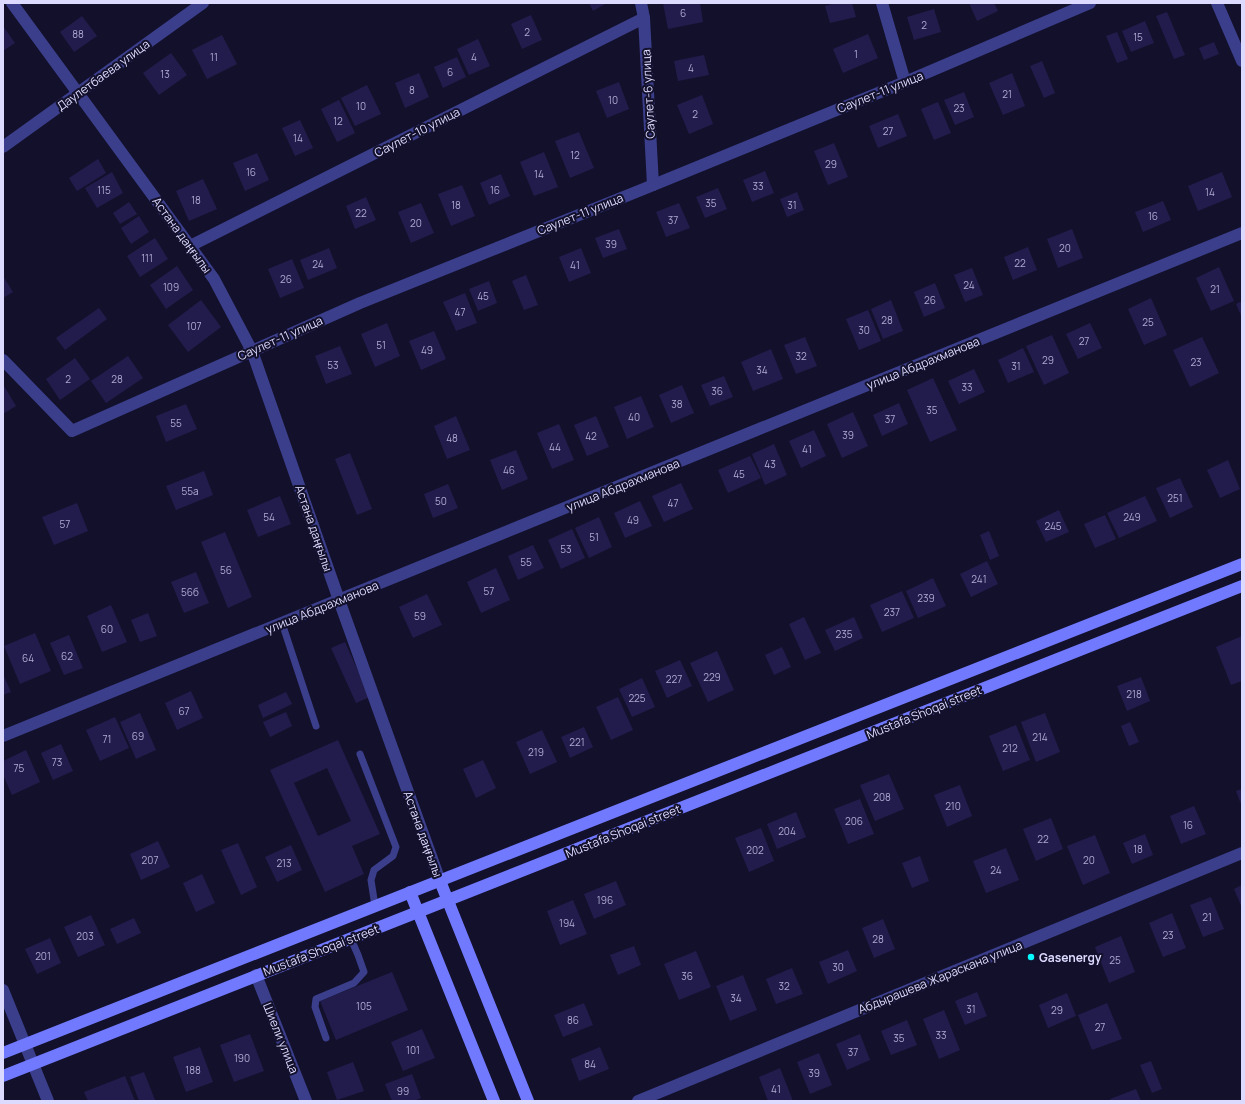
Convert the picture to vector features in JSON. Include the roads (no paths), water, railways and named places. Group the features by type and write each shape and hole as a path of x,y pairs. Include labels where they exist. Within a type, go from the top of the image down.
{"street":[{"name":"Астана даңғылы","path":"12,3 214,279 252,351 339,600 440,881 528,1101"},
{"name":"Даулетбаева улица","path":"3,147 203,3"},
{"name":"Саулет-6 улица","path":"641,3 644,18 653,185"},
{"path":"882,3 905,82"},
{"name":"Саулет-11 улица","path":"3,361 72,431 360,303 905,82 1090,3"},
{"path":"1216,3 1242,61"},
{"name":"Саулет-10 улица","path":"190,246 644,18"},
{"name":"улица Абдрахманова","path":"3,736 1242,233"},
{"name":"Mustafa Shoqai street","path":"3,1053 1242,564"},
{"name":"Mustafa Shoqai street","path":"3,1076 1242,586"},
{"name":"Абдырашева Жараскана улица","path":"638,1101 1242,853"},
{"path":"410,892 494,1101"},
{"name":"Шиели улица","path":"256,975 306,1101"},
{"path":"3,990 48,1101"}],"lane":[{"path":"282,623 316,726"},
{"path":"360,754 396,847 393,856 374,870 370,880 375,906"},
{"path":"326,1038 315,1007 316,999 354,984 364,972 351,939"}],"place":[{"name":"Gasenergy","path":"1031,957"}]}
